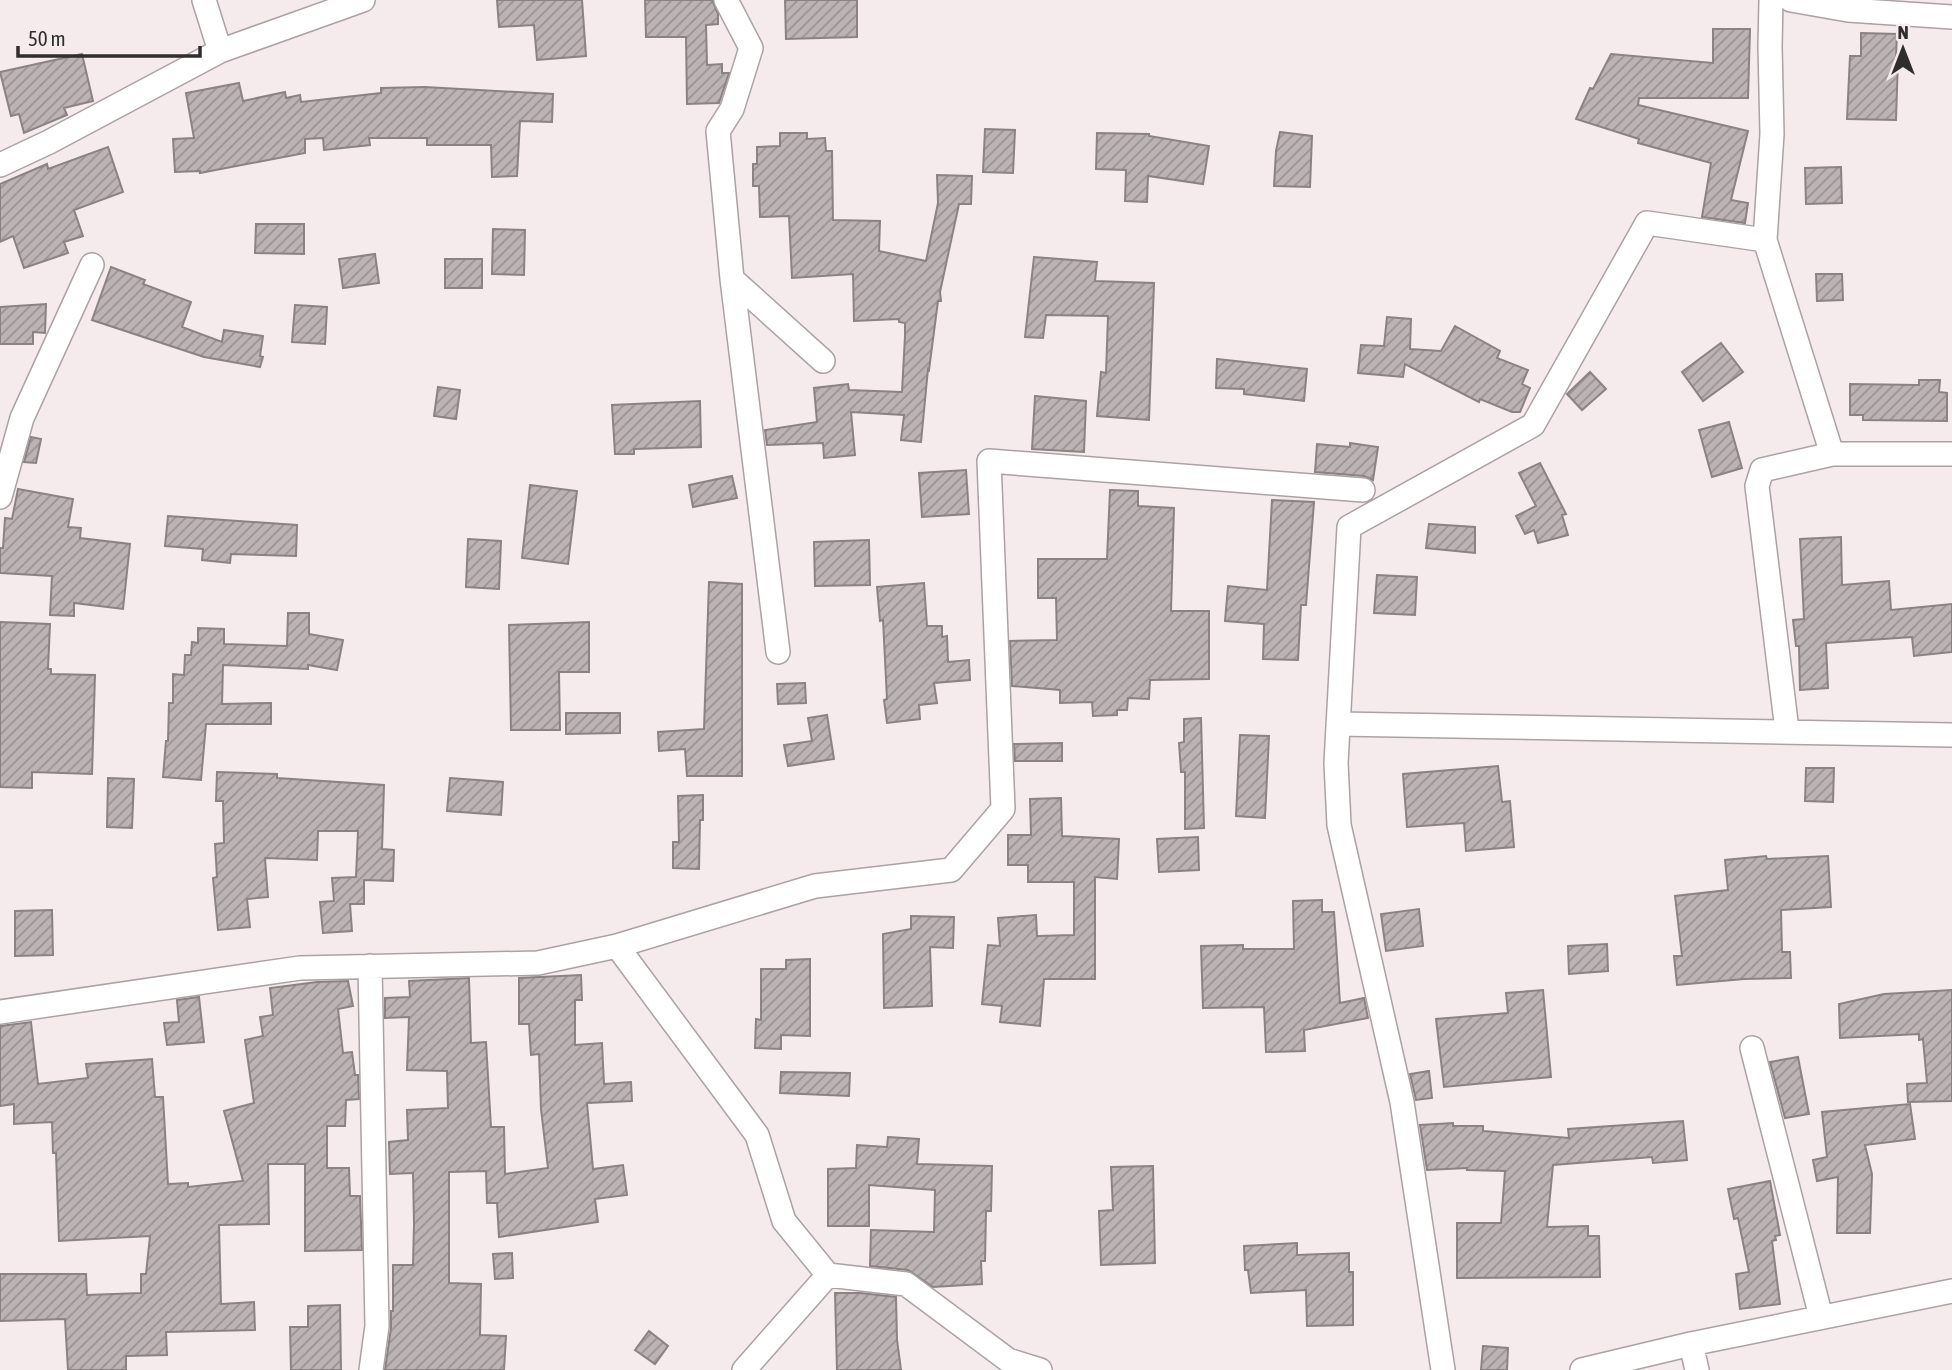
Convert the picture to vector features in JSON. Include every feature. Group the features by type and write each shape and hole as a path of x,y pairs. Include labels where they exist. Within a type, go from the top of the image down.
{"street":[{"path":"204,0 220,51"},
{"path":"0,165 49,142 220,51 363,0"},
{"path":"726,0 751,48 732,109 718,131 732,279 778,652"},
{"path":"1772,0 1772,134 1765,240 1832,454"},
{"path":"1791,0 1848,10 1952,17"},
{"path":"1443,1370 1402,1102 1339,825 1336,764 1349,527 1533,425 1647,223 1765,240"},
{"path":"0,497 22,418 92,265"},
{"path":"732,279 823,361"},
{"path":"1787,730 1757,486 1762,470 1832,454 1952,454"},
{"path":"0,1012 300,968 538,963 617,946 815,886 951,870 1003,809 989,461 1363,490"},
{"path":"1338,724 1952,735"},
{"path":"617,946 757,1135 784,1221 828,1275 906,1284 1008,1360 1041,1370"},
{"path":"370,966 377,1326 371,1370"},
{"path":"1752,1048 1821,1317"},
{"path":"744,1370 828,1275"},
{"path":"1582,1370 1691,1344 1952,1291"},
{"path":"1691,1344 1697,1370"}],"building":[{"path":"497,0 582,0 586,56 537,60 534,25 499,27"},
{"path":"645,0 712,0 718,14 718,24 706,25 707,65 722,64 722,73 729,73 719,103 687,104 686,37 646,37"},
{"path":"785,0 857,0 857,37 786,39"},
{"path":"1713,29 1750,29 1748,98 1639,98 1638,105 1748,131 1731,200 1748,203 1745,223 1702,217 1711,163 1638,143 1639,139 1576,119 1590,88 1593,89 1611,54 1713,63"},
{"path":"1861,33 1897,34 1896,120 1847,119 1850,56 1861,56"},
{"path":"82,54 93,101 64,108 67,115 24,133 19,114 11,116 0,72"},
{"path":"239,83 243,101 285,92 286,98 300,95 301,102 381,93 381,88 425,87 553,94 552,122 520,121 517,176 492,177 491,145 427,145 427,138 369,138 370,145 324,150 323,138 305,139 305,153 200,173 175,172 173,139 194,138 186,93"},
{"path":"985,129 1015,130 1013,173 983,172"},
{"path":"1280,132 1312,136 1310,187 1274,186"},
{"path":"780,133 807,133 807,139 825,138 826,151 832,151 833,220 880,221 879,251 926,261 938,203 937,175 972,176 971,204 959,204 940,292 941,301 938,301 921,442 901,440 904,415 851,412 855,455 824,458 823,443 767,445 765,430 817,422 814,388 848,384 849,390 902,392 905,336 905,323 899,322 899,319 854,321 853,274 792,278 789,216 760,217 759,186 753,186 753,164 757,164 757,147 780,146"},
{"path":"1097,133 1149,134 1209,146 1203,184 1148,176 1147,202 1125,201 1126,170 1096,169"},
{"path":"108,147 123,192 74,210 83,236 64,242 68,253 24,268 13,236 0,242 0,184 47,164 48,169"},
{"path":"1841,167 1842,203 1806,204 1805,168"},
{"path":"256,224 304,224 304,254 255,253"},
{"path":"493,229 525,230 524,275 492,274"},
{"path":"375,254 379,283 343,288 339,259"},
{"path":"1034,257 1097,262 1095,281 1154,283 1149,420 1097,416 1101,372 1106,373 1108,316 1046,315 1043,338 1025,337"},
{"path":"445,259 482,259 482,288 445,288"},
{"path":"111,267 145,280 143,284 191,302 182,327 222,342 224,330 263,336 260,367 204,357 92,320"},
{"path":"1816,274 1842,274 1843,300 1817,301"},
{"path":"46,304 45,333 33,332 33,344 0,344 0,307"},
{"path":"295,305 327,307 325,344 292,342"},
{"path":"1387,317 1411,319 1410,349 1441,351 1455,326 1500,351 1497,358 1528,370 1522,384 1530,388 1520,412 1512,412 1480,399 1479,402 1405,364 1403,377 1358,373 1361,345 1384,346"},
{"path":"1721,343 1743,372 1703,401 1682,372"},
{"path":"1217,359 1307,369 1304,401 1244,394 1244,389 1216,388"},
{"path":"1590,372 1606,389 1582,410 1567,394"},
{"path":"1919,380 1940,380 1939,392 1947,393 1947,421 1863,420 1863,415 1850,415 1850,384 1919,385"},
{"path":"438,387 460,390 456,419 434,416"},
{"path":"1035,396 1086,401 1084,452 1032,449"},
{"path":"700,401 701,447 634,449 634,454 615,454 612,405"},
{"path":"1729,422 1742,468 1712,477 1699,430"},
{"path":"31,437 41,439 36,463 24,462"},
{"path":"1350,443 1378,447 1373,480 1364,476 1315,472 1317,444 1350,447"},
{"path":"1540,463 1566,514 1562,515 1568,535 1538,543 1534,530 1525,534 1516,516 1536,506 1519,473"},
{"path":"966,470 969,514 922,517 919,473"},
{"path":"732,476 737,498 693,507 689,485"},
{"path":"530,485 577,491 568,564 522,558"},
{"path":"18,489 73,499 68,527 81,528 80,538 130,544 123,609 74,603 74,616 50,615 52,576 0,573 0,548 3,548 5,518 12,519"},
{"path":"1110,490 1138,491 1138,506 1174,508 1171,611 1209,611 1209,679 1150,680 1149,699 1128,698 1127,710 1117,710 1117,715 1093,716 1092,702 1060,703 1060,690 1012,686 1010,641 1057,640 1056,598 1038,598 1038,559 1107,559"},
{"path":"1272,500 1314,502 1306,605 1301,605 1298,660 1263,659 1264,624 1225,621 1228,586 1267,590"},
{"path":"168,516 297,525 296,556 231,554 230,563 202,560 203,549 165,546"},
{"path":"1429,524 1475,527 1475,553 1426,548"},
{"path":"1841,537 1842,585 1889,581 1891,610 1952,604 1952,652 1914,656 1912,637 1826,643 1828,688 1800,690 1799,646 1796,646 1793,620 1804,619 1800,539"},
{"path":"468,539 501,541 499,589 466,587"},
{"path":"869,540 870,585 815,586 814,542"},
{"path":"1377,575 1417,577 1415,615 1374,613"},
{"path":"709,582 742,584 742,776 687,776 685,749 659,751 658,732 704,729"},
{"path":"924,583 927,626 942,626 942,637 947,636 948,662 969,660 970,680 934,683 937,703 919,705 920,719 887,723 884,700 887,699 883,620 880,621 877,587"},
{"path":"288,613 309,613 309,634 343,640 337,670 308,665 308,669 223,665 222,704 271,703 271,724 206,724 201,780 163,777 169,703 173,703 173,674 184,675 185,655 191,655 192,642 198,643 198,628 224,629 224,644 287,646"},
{"path":"0,622 50,624 48,669 51,669 51,674 95,675 92,774 32,772 32,788 0,787"},
{"path":"589,622 589,672 559,672 560,730 511,730 509,625"},
{"path":"805,683 806,703 778,704 777,684"},
{"path":"566,713 620,713 620,733 566,734"},
{"path":"827,715 834,759 788,766 784,745 812,741 808,718"},
{"path":"1201,718 1204,828 1185,829 1185,772 1181,772 1179,743 1184,742 1184,719"},
{"path":"1240,735 1269,736 1265,818 1236,816"},
{"path":"1062,743 1062,761 1015,761 1014,744"},
{"path":"1498,766 1502,802 1510,801 1514,847 1466,851 1464,823 1407,827 1403,774"},
{"path":"1806,768 1834,768 1833,802 1805,801"},
{"path":"217,772 277,774 277,778 384,785 382,849 394,850 393,881 364,880 364,904 350,904 352,931 323,933 320,902 334,901 332,878 356,877 358,831 318,831 317,860 265,858 268,897 247,899 250,927 218,930 213,878 217,877 215,844 224,843 223,801 216,801"},
{"path":"108,778 134,779 132,828 107,827"},
{"path":"450,778 503,782 501,815 447,811"},
{"path":"703,795 699,869 673,868 673,842 679,842 678,796"},
{"path":"1061,798 1062,836 1119,839 1117,879 1095,877 1095,979 1044,979 1040,1026 1000,1022 1002,1006 982,1004 988,945 1000,946 998,918 1036,915 1037,936 1074,935 1074,882 1028,882 1028,865 1008,865 1008,835 1031,835 1030,799"},
{"path":"1198,837 1199,870 1159,872 1157,839"},
{"path":"1766,856 1767,859 1828,856 1831,907 1781,910 1782,952 1790,952 1791,978 1677,985 1674,956 1682,956 1675,896 1728,890 1725,860"},
{"path":"1322,900 1322,912 1334,912 1340,1003 1364,998 1368,1018 1304,1030 1305,1051 1266,1052 1264,1007 1203,1008 1201,946 1243,945 1243,949 1294,949 1293,901"},
{"path":"1419,909 1423,946 1386,951 1381,914"},
{"path":"52,910 53,955 15,956 15,911"},
{"path":"911,916 954,917 953,948 930,947 932,1006 884,1008 883,934 911,929"},
{"path":"1607,944 1608,971 1569,974 1568,946"},
{"path":"810,959 810,1036 781,1035 781,1049 755,1048 756,1019 761,1020 761,969 786,969 786,960"},
{"path":"581,975 582,1000 575,1000 575,1045 602,1043 604,1084 631,1082 632,1101 587,1103 593,1169 623,1165 627,1195 595,1199 598,1222 499,1237 497,1203 487,1203 486,1171 449,1172 449,1283 481,1284 480,1335 506,1336 504,1370 385,1370 393,1311 393,1265 413,1265 414,1224 413,1173 390,1174 389,1142 408,1140 407,1110 448,1108 447,1071 407,1070 409,1017 385,1018 385,998 410,997 409,981 469,978 471,1043 486,1042 491,1127 504,1127 505,1174 548,1168 541,1109 539,1054 531,1055 529,1024 519,1024 519,978"},
{"path":"348,981 353,1006 338,1009 343,1053 352,1052 355,1075 358,1075 359,1099 346,1100 345,1126 327,1126 327,1168 349,1168 350,1196 360,1196 362,1250 305,1251 305,1164 268,1164 269,1224 219,1225 221,1304 254,1302 255,1330 166,1332 167,1355 126,1356 126,1370 68,1370 65,1319 0,1321 0,1274 86,1274 87,1295 141,1293 141,1274 146,1274 150,1236 59,1241 56,1153 53,1153 52,1122 14,1124 14,1104 0,1106 0,1026 31,1022 38,1084 88,1078 86,1064 152,1059 155,1097 163,1097 168,1184 188,1183 188,1187 243,1181 224,1111 254,1103 245,1040 263,1036 260,1017 273,1015 270,988"},
{"path":"1543,990 1551,1077 1444,1087 1436,1019 1508,1013 1506,993"},
{"path":"1952,990 1952,1101 1908,1102 1907,1084 1927,1083 1923,1039 1919,1040 1919,1034 1840,1038 1839,1004 1884,994"},
{"path":"199,997 204,1042 167,1045 164,1023 179,1022 177,1000"},
{"path":"1798,1057 1809,1114 1785,1118 1770,1062"},
{"path":"1429,1071 1432,1098 1416,1100 1410,1074"},
{"path":"781,1072 850,1073 849,1096 780,1093"},
{"path":"1910,1104 1915,1139 1865,1145 1872,1174 1870,1233 1837,1233 1838,1177 1817,1181 1813,1160 1827,1157 1822,1112"},
{"path":"1683,1121 1687,1160 1653,1163 1652,1157 1553,1165 1547,1227 1588,1226 1588,1236 1599,1236 1600,1277 1457,1278 1457,1223 1501,1223 1505,1171 1467,1168 1427,1170 1420,1125 1453,1123 1453,1126 1483,1126 1483,1131 1569,1138 1568,1129"},
{"path":"888,1137 919,1139 917,1164 992,1166 991,1211 986,1211 985,1261 981,1261 982,1284 933,1287 908,1270 870,1266 871,1230 934,1232 935,1190 869,1185 869,1226 828,1226 828,1169 856,1168 857,1145 887,1147"},
{"path":"1153,1166 1155,1263 1101,1265 1099,1211 1113,1210 1111,1167"},
{"path":"1770,1181 1780,1235 1775,1236 1776,1240 1772,1241 1780,1304 1740,1309 1736,1274 1749,1272 1738,1218 1734,1219 1728,1189"},
{"path":"1297,1243 1297,1255 1349,1253 1349,1272 1353,1272 1353,1325 1307,1326 1306,1290 1251,1293 1248,1270 1245,1270 1244,1246"},
{"path":"512,1253 513,1278 495,1279 493,1254"},
{"path":"835,1293 896,1297 901,1370 837,1370"},
{"path":"340,1305 341,1370 291,1370 290,1327 308,1327 308,1306"},
{"path":"649,1331 668,1346 655,1364 635,1350"},
{"path":"1483,1346 1508,1348 1507,1370 1481,1370"}]}
